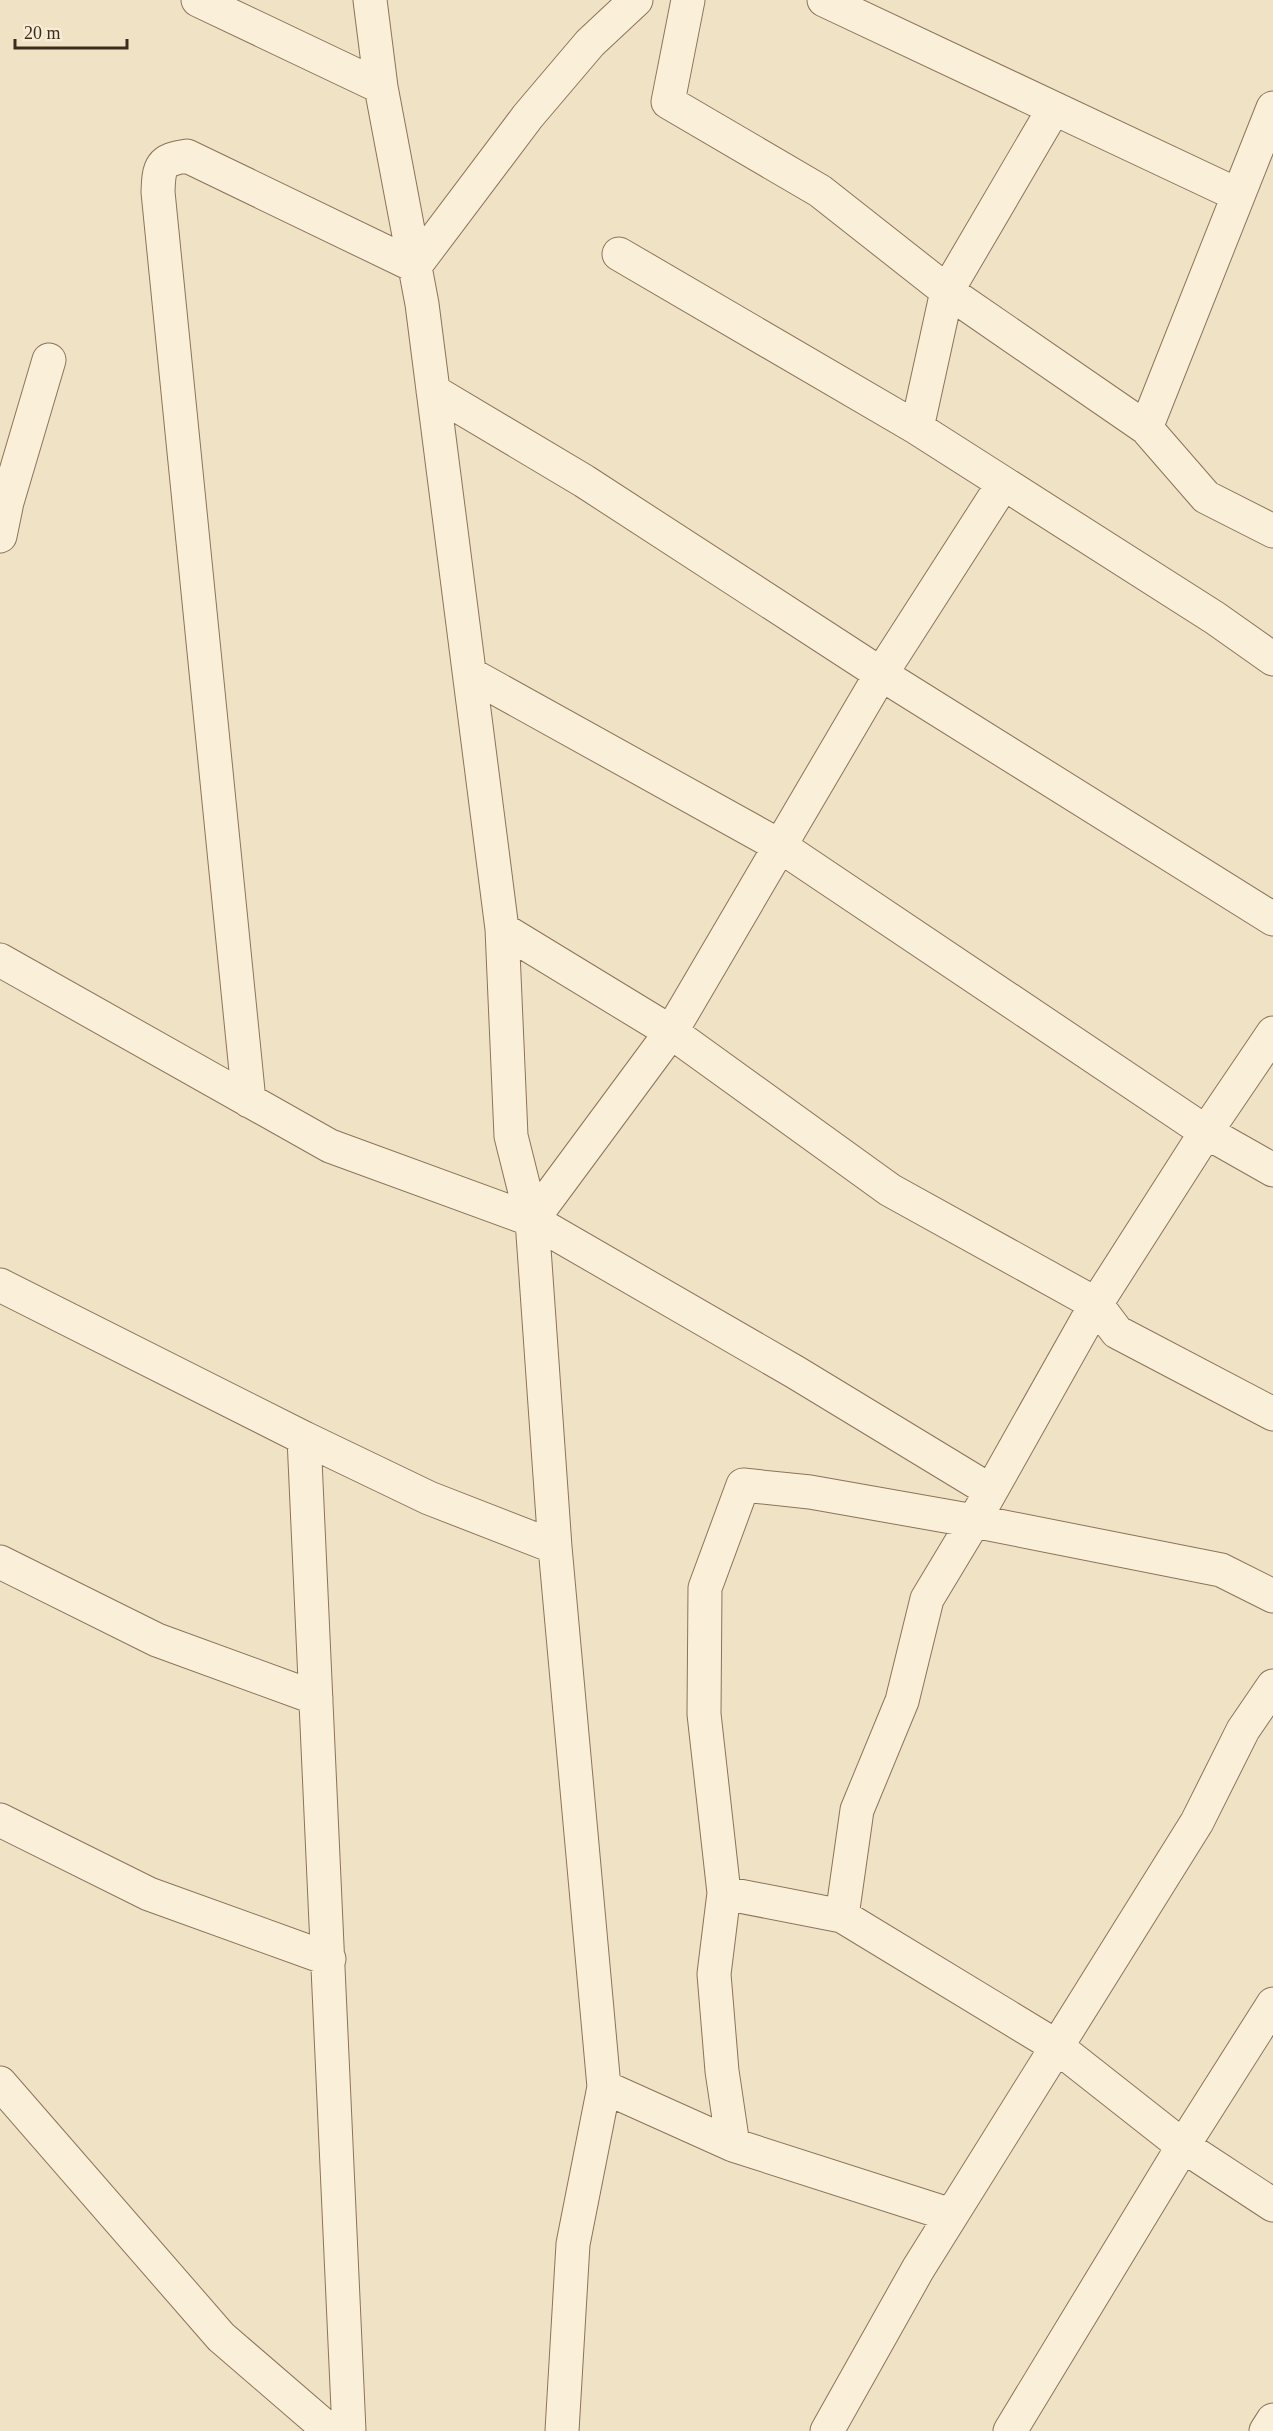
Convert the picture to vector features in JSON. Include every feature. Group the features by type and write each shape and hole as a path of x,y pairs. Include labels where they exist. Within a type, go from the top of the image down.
{"street":[{"path":"198,0 381,87"},
{"path":"370,0 381,87 422,304 502,929 511,1136 532,1220 555,1547 604,2087 573,2244 562,2431"},
{"path":"415,266 528,116 590,44 636,0"},
{"path":"688,0 668,102 820,191 947,291 1146,428 1206,497 1273,531"},
{"path":"824,0 1053,110 1238,195"},
{"path":"1146,428 1273,108"},
{"path":"917,428 947,291 1053,110"},
{"path":"249,1101 158,192 159,170 168,159 187,156 415,266"},
{"path":"619,254 917,428 1215,618 1273,659"},
{"path":"0,536 7,502 49,360"},
{"path":"433,391 584,481 881,674 1273,919"},
{"path":"532,1220 671,1032 881,674 1003,484"},
{"path":"470,674 780,846 1206,1132 1273,1170"},
{"path":"502,929 671,1032 890,1191 1096,1304 1117,1332 1273,1414"},
{"path":"0,960 330,1146 532,1220 795,1372 991,1491"},
{"path":"842,1916 857,1810 902,1701 927,1599 974,1521 1096,1304 1206,1132 1273,1033"},
{"path":"0,1285 304,1438 429,1498 555,1547"},
{"path":"304,1438 350,2431"},
{"path":"733,2145 722,2071 714,1974 724,1893 704,1714 705,1588 743,1485 810,1492 974,1521 1221,1570 1273,1596"},
{"path":"0,1562 157,1640 316,1698"},
{"path":"827,2431 918,2269 1197,1822 1243,1730 1273,1686"},
{"path":"0,1820 149,1894 328,1959"},
{"path":"724,1893 842,1916 1056,2046 1183,2146 1273,2205"},
{"path":"1010,2431 1183,2146 1273,2004"},
{"path":"0,2083 221,2337 330,2431"},
{"path":"604,2087 733,2145 951,2215"},
{"path":"1266,2431 1273,2420"}]}
